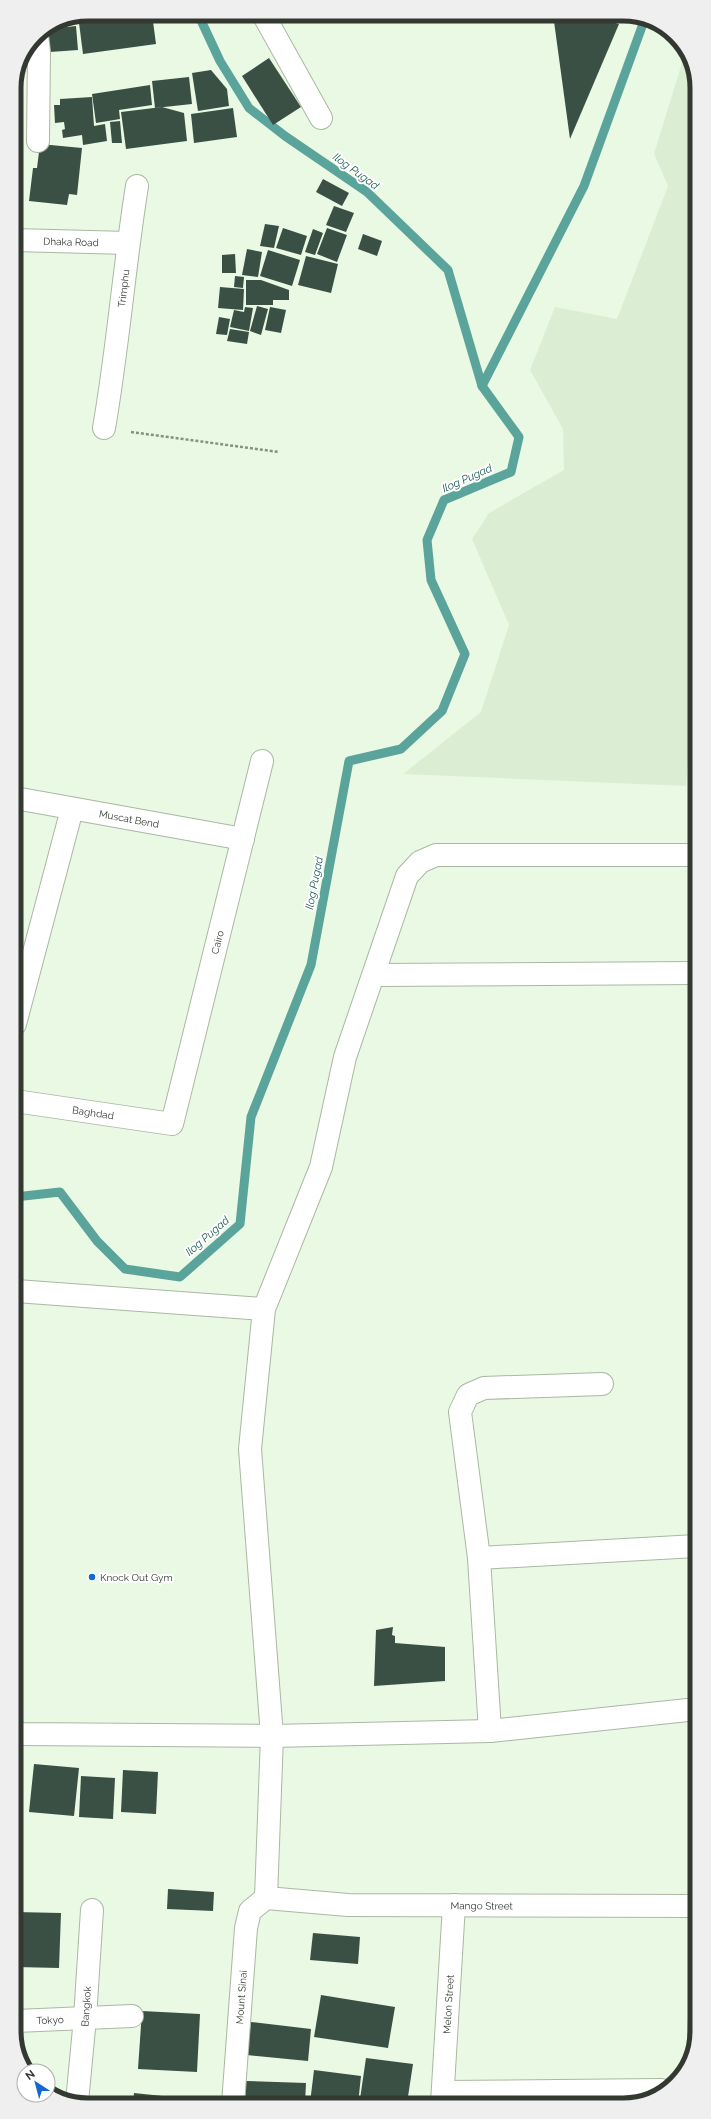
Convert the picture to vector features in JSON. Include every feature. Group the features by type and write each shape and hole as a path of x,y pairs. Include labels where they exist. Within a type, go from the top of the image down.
{"street":[{"path":"267,21 321,118"},
{"path":"34,49 38,141"},
{"name":"Trimphu","path":"104,428 111,390 128,243 137,186"},
{"name":"Dhaka Road","path":"21,240 128,243"},
{"name":"Cairo","path":"172,1124 262,761"},
{"name":"Muscat Bend","path":"21,799 243,839"},
{"path":"21,1001 72,809"},
{"path":"266,1898 272,1736 250,1449 264,1309 321,1167 345,1057 407,876 420,862 436,855 690,855"},
{"path":"374,975 690,973"},
{"name":"Baghdad","path":"21,1102 172,1124"},
{"path":"21,1291 264,1309"},
{"path":"490,1730 479,1558 460,1412 468,1395 484,1388 602,1384"},
{"path":"479,1558 690,1546"},
{"path":"21,1734 272,1736 490,1730 690,1710"},
{"name":"Mango Street","path":"266,1898 348,1905 690,1906"},
{"name":"Mount Sinai","path":"233,2098 246,1928 250,1911 266,1898"},
{"name":"Melon Street","path":"442,2098 454,1905"},
{"name":"Bangkok","path":"77,2097 85,2018 92,1910"},
{"name":"Tokyo","path":"21,2021 132,2016"},
{"path":"442,2098 654,2090"}],"path":[{"path":"104,428 279,452"}],"shaded area":[{"path":"683,59 688,71 690,88 690,733 686,786 403,774 481,712 509,625 472,539 489,513 564,470 563,429 530,370 555,307 617,319 668,186 654,154"}],"building":[{"path":"93,21 153,21 156,44 83,54 79,23"},
{"path":"554,21 607,21 619,24 570,139"},
{"path":"76,26 78,50 50,52 48,34 59,28"},
{"path":"269,58 301,107 273,125 242,76"},
{"path":"211,70 227,89 229,106 198,111 192,73"},
{"path":"189,77 192,104 155,108 152,81"},
{"path":"150,85 152,105 119,110 120,119 96,123 92,94"},
{"path":"92,97 94,126 105,124 107,141 83,145 82,135 63,138 62,130 65,129 64,122 55,123 54,105 60,105 60,99"},
{"path":"162,107 184,113 187,141 126,149 121,112"},
{"path":"233,108 237,137 194,143 191,114"},
{"path":"120,121 122,143 112,143 110,122"},
{"path":"40,144 82,148 77,195 69,194 67,205 29,201 33,168 37,168"},
{"path":"323,179 349,193 342,206 316,192"},
{"path":"334,206 354,213 346,232 326,225"},
{"path":"265,224 279,226 274,248 260,246"},
{"path":"283,228 307,236 301,255 276,248"},
{"path":"327,228 347,235 337,262 317,254"},
{"path":"313,229 323,233 315,255 305,252"},
{"path":"363,234 382,241 377,256 358,249"},
{"path":"247,249 262,252 258,277 242,275"},
{"path":"268,250 300,260 292,286 260,276"},
{"path":"235,254 236,273 222,273 222,255"},
{"path":"306,256 338,264 331,293 298,285"},
{"path":"235,276 244,277 243,288 234,287"},
{"path":"246,280 261,280 289,290 289,300 273,300 273,305 246,305"},
{"path":"220,287 244,289 243,310 218,308"},
{"path":"257,306 268,309 261,335 250,331"},
{"path":"245,307 253,308 249,331 230,327 234,310 244,312"},
{"path":"270,307 286,310 281,333 265,330"},
{"path":"219,317 230,319 227,335 216,334"},
{"path":"230,329 249,332 247,344 227,341"},
{"path":"393,1627 392,1635 395,1636 395,1643 445,1647 445,1681 374,1686 376,1630"},
{"path":"34,1764 79,1768 74,1816 29,1812"},
{"path":"123,1770 158,1772 156,1814 121,1812"},
{"path":"81,1776 115,1778 113,1819 79,1817"},
{"path":"168,1889 214,1892 213,1911 167,1909"},
{"path":"21,1912 61,1913 59,1968 21,1967"},
{"path":"313,1933 360,1937 358,1964 310,1960"},
{"path":"321,1995 395,2007 388,2048 314,2037"},
{"path":"142,2011 200,2014 197,2072 138,2069"},
{"path":"688,2017 690,2017 690,2031 687,2047"},
{"path":"251,2022 311,2029 308,2061 247,2055"},
{"path":"366,2058 413,2064 408,2098 360,2098"},
{"path":"314,2070 361,2076 359,2098 311,2098"},
{"path":"246,2081 306,2083 305,2098 245,2098"},
{"path":"134,2093 182,2098 134,2098"}],"waterway":[{"name":"Ilog Pugad","path":"21,1196 60,1192 97,1241 125,1269 180,1277 240,1224 251,1117 311,965 349,761 401,749 442,711 465,654 431,580 427,540 444,500 511,472 519,437 482,386 448,270 367,192 285,136 249,108 220,61 201,21"},
{"name":"Ilog Pugad","path":"482,386 584,186 643,24"}],"place":[{"name":"Knock Out Gym","path":"92,1577"}]}
